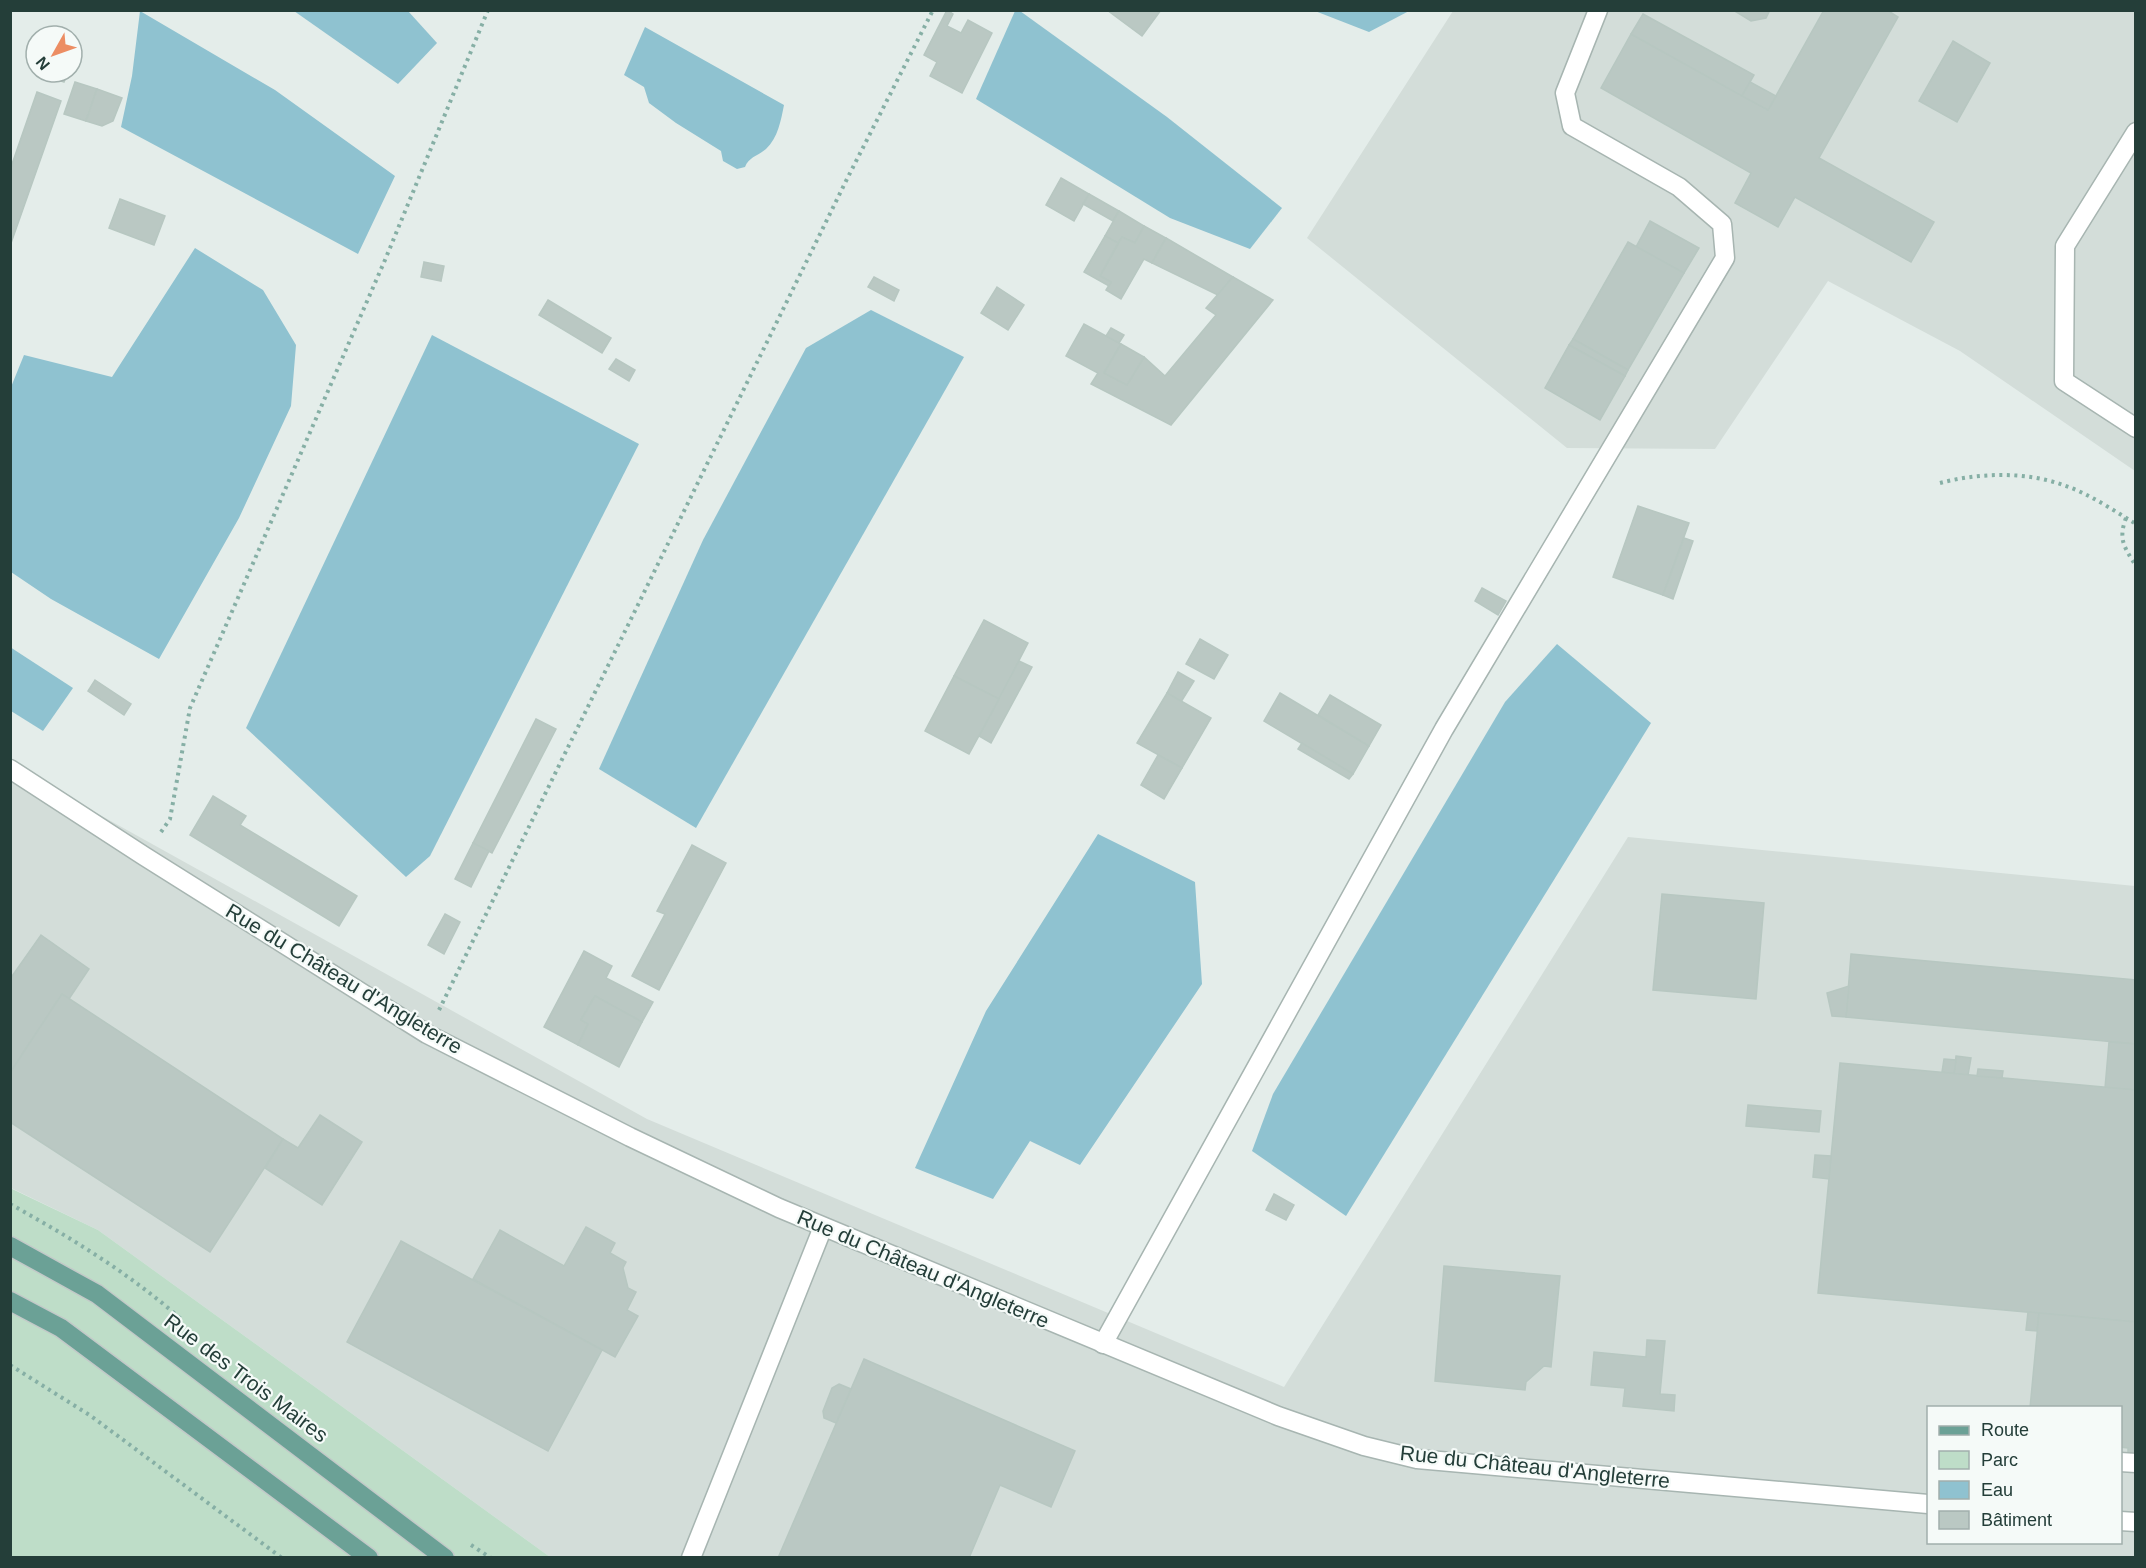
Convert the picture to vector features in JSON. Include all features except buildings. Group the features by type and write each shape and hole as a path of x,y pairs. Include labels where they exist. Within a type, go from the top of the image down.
{"main road":[{"name":"Rue des Trois Maires","path":"10,1246 97,1293 445,1557"},
{"path":"10,1301 61,1328 369,1557"}],"street":[{"path":"1103,1344 1444,729 1725,258 1722,224 1679,187 1572,126 1565,93 1598,10"},
{"path":"2136,132 2065,246 2064,381 2136,428"},
{"name":"Rue du Château d'Angleterre","path":"10,769 427,1034 630,1137 779,1208 1278,1416 1364,1446 1417,1459 1927,1504"},
{"path":"691,1557 823,1227"}],"path":[{"path":"144,856 170,819 190,708 385,260 488,10"},
{"path":"427,1034 848,177 933,10"},
{"path":"1940,483 1965,477 2028,477 2062,484 2136,524"},
{"path":"2126,518 2121,531 2124,546 2136,566"},
{"path":"10,1204 51,1226 112,1266 170,1309"},
{"path":"10,1365 91,1416 282,1557"}],"shaded area":[{"path":"1453,11 2135,11 2135,471 1960,351 1828,281 1715,449 1567,448 1307,238"},
{"path":"10,765 647,1119 1284,1387 1628,837 2135,886 2135,1557 550,1557 98,1230 11,1188"}],"green space":[{"path":"10,1188 98,1230 550,1557 11,1557"}],"water":[{"path":"1409,10 1369,32 1315,11"},
{"path":"140,11 275,90 395,176 358,254 121,127 132,76"},
{"path":"294,11 408,11 437,43 398,84"},
{"path":"1015,11 1020,11 1167,117 1282,208 1250,249 1170,218 976,99"},
{"path":"645,27 784,105 778,128 770,145 749,161 745,167 737,169 723,161 721,151 649,103 644,87 624,75"},
{"path":"195,248 263,290 296,345 291,406 239,518 159,659 51,599 11,572 11,387 24,355 112,377"},
{"path":"871,310 964,357 696,828 599,769 703,540 806,348"},
{"path":"432,335 639,444 430,856 406,877 246,728"},
{"path":"1557,644 1651,723 1346,1216 1252,1151 1273,1094 1505,702"},
{"path":"10,647 73,688 43,731 11,711"},
{"path":"1098,834 1195,882 1202,984 1080,1165 1030,1141 993,1199 915,1168 986,1011"}]}
